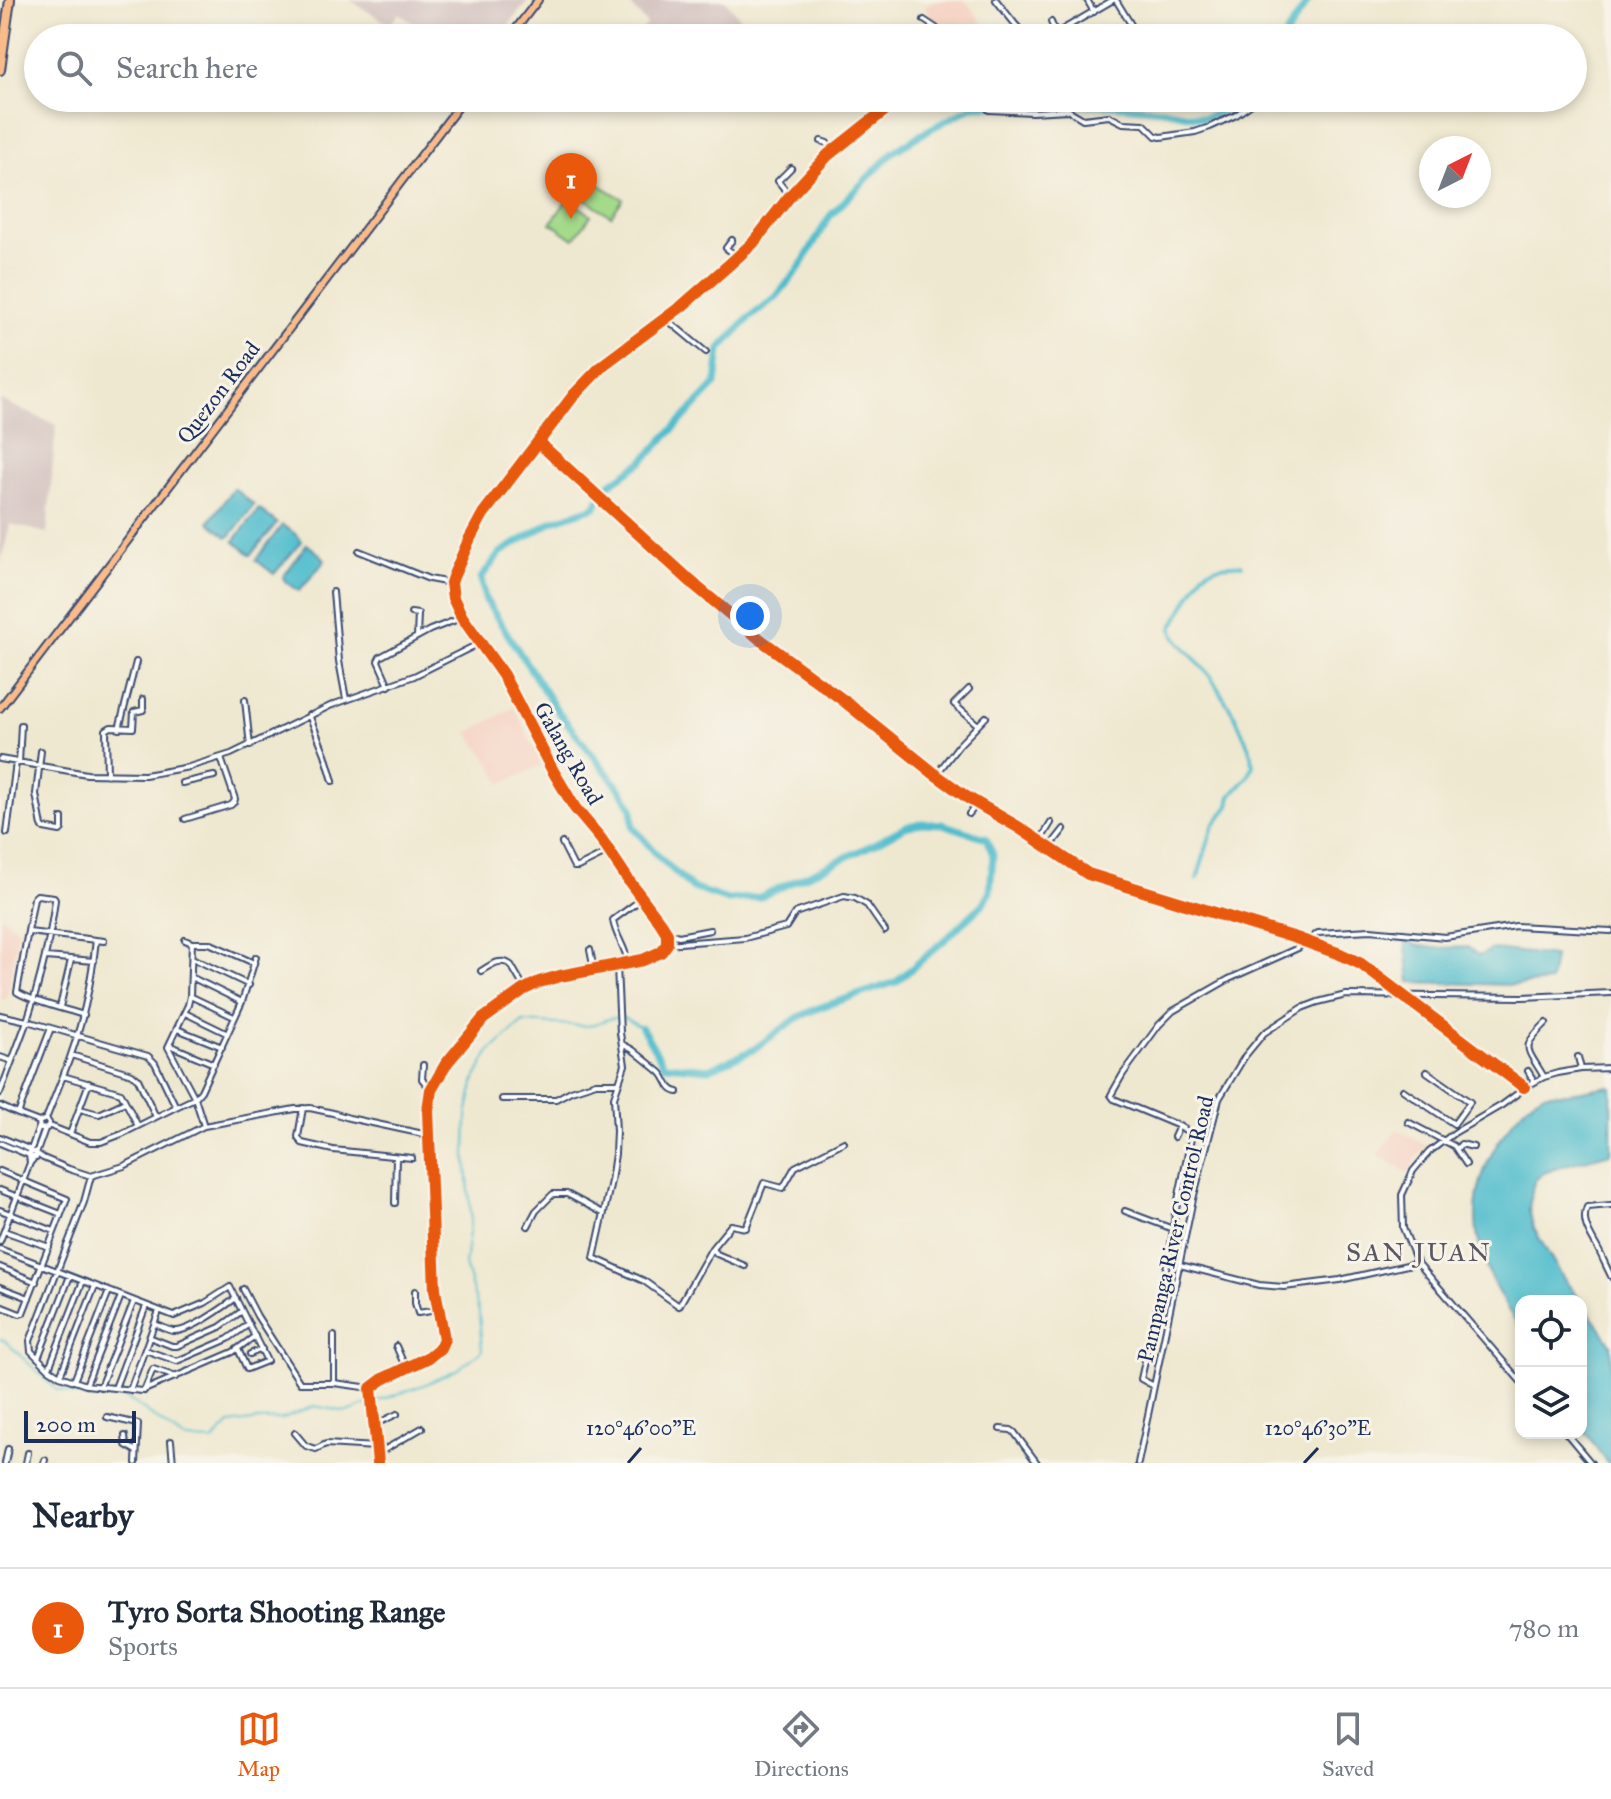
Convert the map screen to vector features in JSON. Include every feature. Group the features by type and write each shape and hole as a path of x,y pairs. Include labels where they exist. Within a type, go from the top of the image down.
{"highway":[{"path":"0,70 10,0"}],"main road":[{"path":"520,24 538,0"},
{"name":"Quezon Road","path":"0,708 454,112"}],"street":[{"path":"996,0 1015,24"},
{"path":"1087,0 1094,12"},
{"path":"1073,24 1114,0 1130,24"},
{"path":"924,20 930,24"},
{"path":"359,551 429,579 451,583 483,514 574,395 603,365 738,257 833,150 882,112"},
{"path":"1071,112 1083,119 1109,116 1123,123 1144,124 1161,137 1195,132 1240,112"},
{"path":"821,141 833,150"},
{"path":"790,196 778,181 791,168"},
{"path":"732,240 726,248 738,257"},
{"path":"665,318 706,352"},
{"path":"538,442 697,587 761,640 843,700 936,775 978,803 1088,874 1306,941 1358,962 1524,1087"},
{"name":"Galang Road","path":"451,583 453,598 462,617 503,675 575,808 610,851 667,933"},
{"path":"333,592 346,699"},
{"path":"411,613 418,614 417,637"},
{"path":"389,686 378,661 380,657 462,617"},
{"path":"0,759 87,774 158,774 221,758 309,715 346,699 389,686 480,643"},
{"path":"119,729 136,662"},
{"path":"969,689 954,704 978,725"},
{"path":"133,728 134,712 142,711 143,699"},
{"path":"245,700 250,746"},
{"path":"309,715 333,781"},
{"path":"936,775 986,717"},
{"path":"7,833 21,725"},
{"path":"107,775 106,730 111,727 139,728"},
{"path":"41,751 36,794 42,826 62,830 62,818"},
{"path":"185,819 234,802 221,758"},
{"path":"182,783 214,776"},
{"path":"969,814 978,803"},
{"path":"1040,842 1051,823"},
{"path":"1049,848 1064,829"},
{"path":"562,843 574,867 610,851"},
{"path":"0,1093 35,999 51,934 54,897 37,895 17,992 19,995 35,999 84,1015"},
{"path":"667,944 745,938 786,927 795,913 844,896 867,905 885,931"},
{"path":"628,963 626,949 617,939 613,920 643,898"},
{"path":"1154,1386 1141,1379 1192,1134 1111,1095 1159,1025 1173,1011 1206,991 1298,948 1318,933 1360,931 1440,937 1516,926 1611,931"},
{"path":"243,1289 300,1383 334,1383 371,1389 429,1357 443,1343 444,1331 435,1290 428,1110 431,1090 446,1064 491,1012 525,989 560,976 617,966 656,955 667,944 667,933 679,936 710,930"},
{"path":"29,932 104,941"},
{"path":"33,1154 47,1128 46,1119 78,1036 96,940"},
{"path":"185,940 209,943 255,964"},
{"path":"168,1046 190,996 192,943"},
{"path":"590,950 594,970"},
{"path":"46,957 94,961"},
{"path":"0,1106 47,1128 90,1142 101,1142 195,1098 200,1094 242,1002 256,957"},
{"path":"192,958 249,985"},
{"path":"60,1007 71,960"},
{"path":"481,971 495,963 508,962 525,989"},
{"path":"617,966 624,1068 614,1101 615,1154 594,1258 638,1277 676,1306 681,1304 712,1248 731,1225 746,1228 764,1183 783,1188 795,1167 844,1142"},
{"path":"191,977 242,1002"},
{"name":"Pampanga River Control Road","path":"1138,1463 1193,1199 1217,1105 1230,1079 1262,1035 1302,1008 1331,998 1356,994 1522,997 1611,993"},
{"path":"190,996 234,1017"},
{"path":"185,1013 227,1033"},
{"path":"0,1015 148,1056 155,1063 176,1107"},
{"path":"1544,1077 1528,1047 1529,1041 1546,1023"},
{"path":"18,1114 51,1028"},
{"path":"177,1029 222,1047"},
{"path":"622,1044 660,1072 666,1084 678,1092"},
{"path":"160,1045 214,1064"},
{"path":"168,1046 195,1098 204,1126"},
{"path":"71,1055 132,1074 138,1079 156,1117"},
{"path":"0,1057 12,1061"},
{"path":"1578,1057 1581,1069"},
{"path":"423,1065 422,1079 431,1090"},
{"path":"1515,1375 1417,1262 1402,1225 1402,1198 1406,1184 1420,1161 1444,1140 1502,1105 1534,1081 1581,1069 1611,1068"},
{"path":"1528,1071 1534,1081"},
{"path":"1427,1072 1470,1102 1454,1124"},
{"path":"63,1076 119,1092 138,1126"},
{"path":"70,1134 89,1083"},
{"path":"502,1099 556,1099 596,1083 618,1083"},
{"path":"1403,1090 1461,1129"},
{"path":"80,1109 99,1114 125,1102"},
{"path":"0,1140 91,1176 124,1166 204,1126 303,1108 428,1135"},
{"path":"303,1108 298,1137 302,1143 333,1150 412,1158"},
{"path":"0,1241 33,1154 39,1124 46,1119"},
{"path":"1408,1122 1457,1149 1466,1164"},
{"path":"1174,1137 1179,1126"},
{"path":"1457,1149 1461,1144 1473,1147"},
{"path":"395,1203 396,1157"},
{"path":"0,1171 67,1199 23,1313 0,1306"},
{"path":"91,1176 30,1341 31,1351 49,1369 86,1385 144,1391 238,1349 255,1336"},
{"path":"0,1190 61,1214"},
{"path":"528,1226 536,1211 553,1194 567,1194 603,1213"},
{"path":"1611,1205 1587,1207 1584,1212 1589,1235 1611,1276"},
{"path":"0,1210 54,1231"},
{"path":"1125,1211 1173,1229"},
{"path":"4,1231 49,1247"},
{"path":"712,1248 717,1254 745,1266"},
{"path":"0,1249 171,1316 178,1316 205,1303 229,1287 267,1361 247,1369 238,1349"},
{"path":"1180,1265 1237,1280 1284,1287 1340,1280 1417,1262"},
{"path":"0,1267 36,1282"},
{"path":"38,1358 70,1276"},
{"path":"49,1369 83,1281"},
{"path":"60,1376 95,1286"},
{"path":"0,1287 29,1298"},
{"path":"74,1381 109,1291"},
{"path":"415,1291 418,1313 437,1310"},
{"path":"86,1385 121,1296"},
{"path":"155,1324 179,1331 212,1316 236,1298"},
{"path":"100,1387 134,1301"},
{"path":"115,1388 146,1306"},
{"path":"130,1390 159,1311"},
{"path":"149,1337 177,1346 220,1327 242,1311"},
{"path":"145,1350 177,1361 228,1339 249,1324"},
{"path":"334,1336 334,1383"},
{"path":"396,1346 406,1369"},
{"path":"250,1354 262,1349"},
{"path":"144,1391 153,1369 176,1377"},
{"path":"371,1389 378,1463"},
{"path":"374,1422 397,1414"},
{"path":"107,1417 138,1424 136,1463"},
{"path":"295,1433 306,1446 316,1449 326,1444 377,1450 422,1428"},
{"path":"1000,1429 1013,1431 1037,1463"},
{"path":"125,1436 126,1445 136,1451"},
{"path":"1571,1439 1591,1463"},
{"path":"171,1441 173,1463"},
{"path":"5,1463 8,1449"},
{"path":"26,1463 28,1453"}],"shaded area":[{"path":"350,0 528,0 510,24 414,24 399,13 388,24"},
{"path":"626,0 725,0 745,24 647,24"},
{"path":"935,0 965,0 983,23 936,24 924,6"},
{"path":"0,400 56,425 47,533 10,524 0,565"},
{"path":"514,707 542,765 501,784 491,764 468,733"},
{"path":"0,915 18,929 7,999 0,1000"},
{"path":"1397,1129 1427,1146 1408,1173 1378,1155"}],"green space":[{"path":"580,173 623,199 611,216 569,188"},
{"path":"568,199 591,215 574,239 551,223"}],"water":[{"path":"233,489 254,505 227,537 209,522"},
{"path":"259,509 277,523 251,555 234,541"},
{"path":"282,525 302,541 274,574 256,560"},
{"path":"307,544 325,561 299,591 283,577"},
{"path":"1405,937 1415,945 1468,947 1479,956 1493,949 1554,956 1550,982 1514,985 1410,982"},
{"path":"1611,1086 1611,1153 1544,1173 1533,1186 1529,1208 1533,1227 1576,1295 1515,1295 1515,1320 1482,1256 1476,1208 1480,1183 1505,1132 1527,1105 1547,1093"},
{"path":"1587,1310 1611,1344 1611,1463 1607,1463 1587,1435"}],"waterway":[{"path":"1293,24 1309,0"},
{"path":"602,494 606,487 642,462 716,384 720,349 749,318 776,297 800,267 830,216 893,152 963,112"},
{"path":"1173,112 1204,118 1221,112"},
{"path":"599,500 595,507 553,521 500,553 481,578 485,599 556,709 632,807 633,827 692,888 728,900 760,897 905,827 921,823 942,824 986,838 993,855 990,892 982,905 896,982 818,1008 797,1018 753,1050 709,1069 664,1065 642,1028"},
{"path":"1197,879 1213,826 1229,806 1231,796 1248,777 1253,766 1252,755 1236,718 1211,677 1176,638 1172,628 1203,573 1212,568 1242,565"},
{"path":"0,1339 57,1390 88,1398 117,1394 186,1440 213,1441 230,1424 283,1419 314,1406 347,1412 426,1384 458,1369 482,1351 479,1312 465,1265 471,1216 466,1155 467,1115 475,1079 490,1051 523,1022 589,1026 622,1017 642,1028"}],"cycle path":[{"path":"378,1463 371,1388 429,1357 440,1348 444,1339 435,1290 428,1110 431,1090 446,1064 483,1019 523,990 560,976 643,960 661,952 667,944 667,933 662,925 575,808 503,675 462,617 453,598 453,577 483,514 574,395 603,365 682,306 753,243 828,155 882,112"},
{"path":"538,442 697,587 761,640 968,798 1088,874 1296,938 1361,964 1524,1087"}],"place":[{"name":"Tyro Sorta Shooting Range","path":"571,219"}],"district":[{"name":"SAN JUAN","path":"1419,1252"}]}
